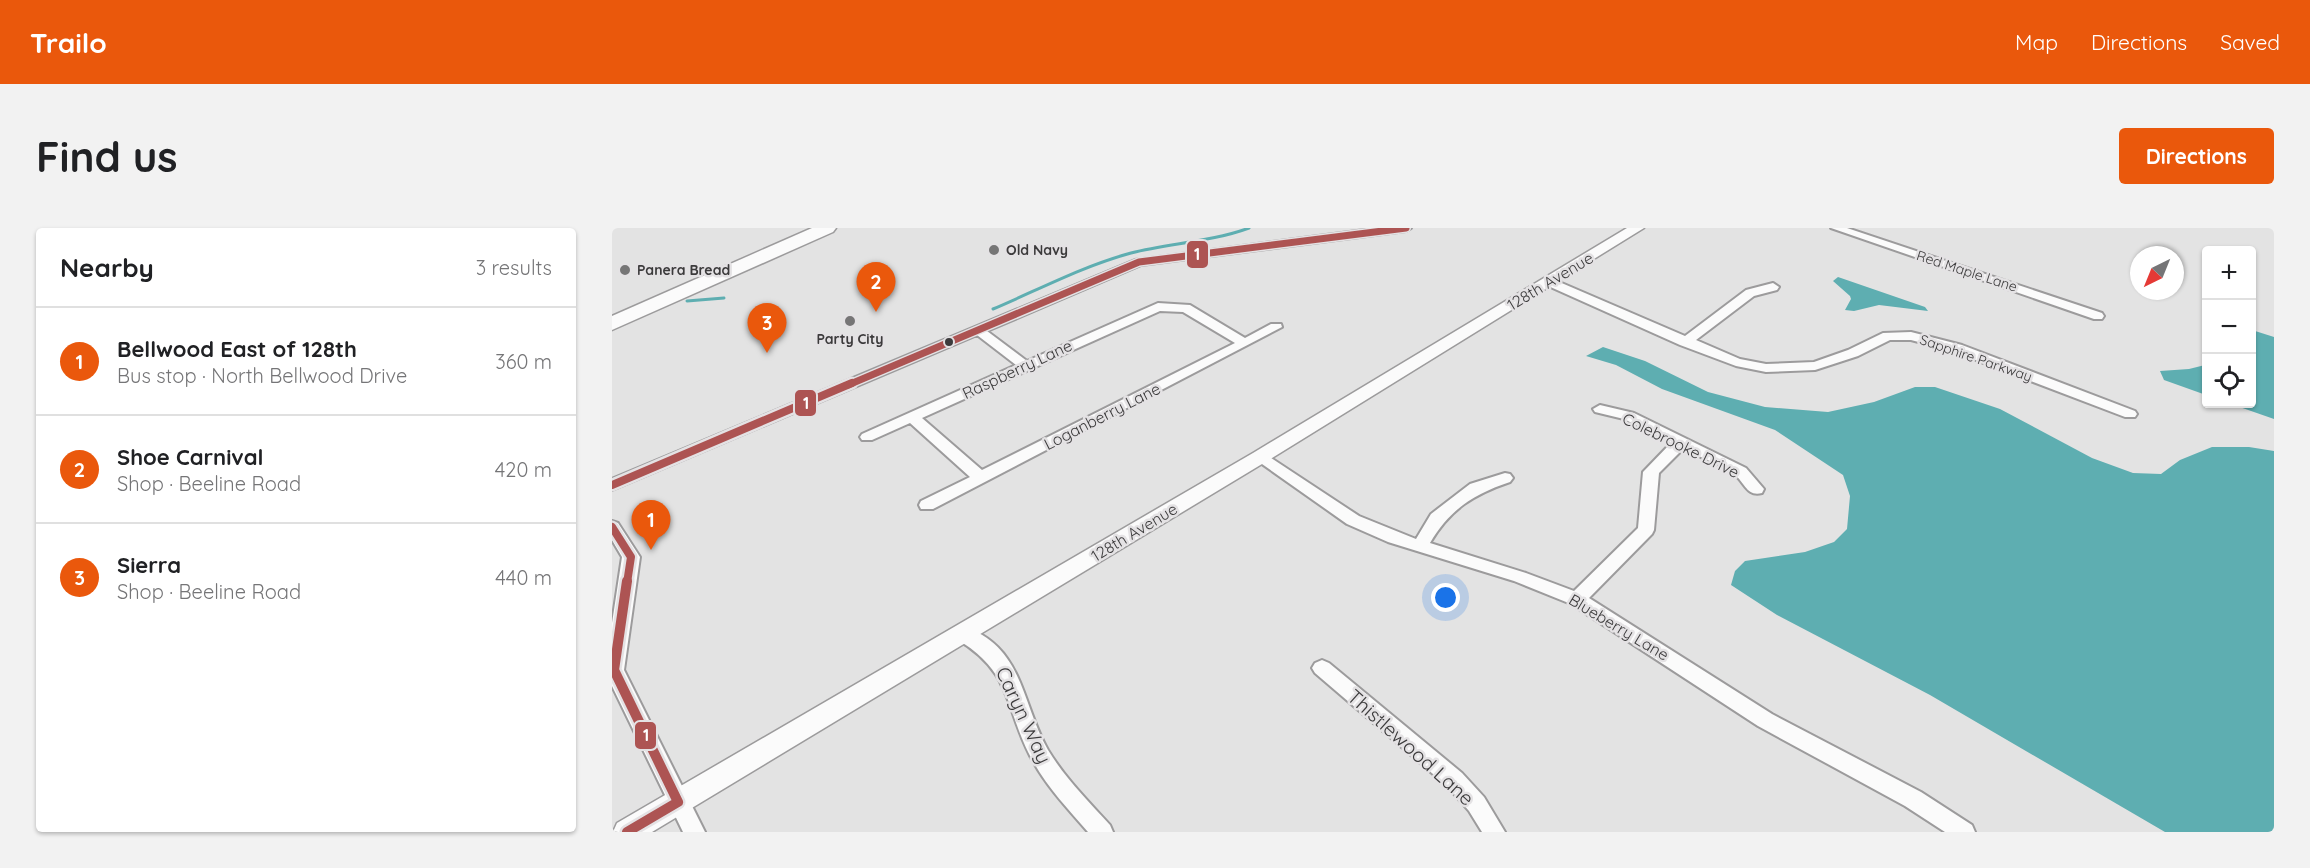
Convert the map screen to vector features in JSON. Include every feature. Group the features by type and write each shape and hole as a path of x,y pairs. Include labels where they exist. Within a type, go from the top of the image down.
{"highway":[{"path":"623,299 787,228"},
{"path":"612,324 827,228"}],"street":[{"path":"612,485 1139,262 1406,228"},
{"name":"128th Avenue","path":"627,832 1260,457 1637,228"},
{"name":"Red Maple Lane","path":"1836,228 2098,315"},
{"name":"Sapphire Parkway","path":"1550,282 1736,362 1766,368 1823,364 1888,336 1923,338 2130,414"},
{"path":"1685,342 1750,293 1773,287"},
{"name":"Raspberry Lane","path":"867,437 1141,312 1167,305 1194,311 1245,343"},
{"name":"Loganberry Lane","path":"927,505 1276,327"},
{"path":"978,330 1025,366"},
{"name":"Colebrooke Drive","path":"1600,410 1629,416 1741,472 1756,489"},
{"path":"912,417 980,477"},
{"path":"1577,599 1646,530 1651,472 1681,442"},
{"name":"Blueberry Lane","path":"1260,457 1353,520 1394,538 1520,577 1577,599 1765,720 1913,799 1964,832"},
{"path":"1420,546 1437,518 1476,488 1505,478"},
{"path":"612,528 631,557 614,670 694,832"},
{"name":"Caryn Way","path":"962,633 983,646 1000,661 1009,677 1034,745 1054,777 1102,832"},
{"name":"Thistlewood Lane","path":"1322,668 1449,775 1478,807 1494,832"}],"water":[{"path":"1838,277 1925,307 1928,311 1879,305 1854,311 1845,310 1851,299 1833,281"},
{"path":"2256,331 2274,337 2274,419 2242,408 2256,408"},
{"path":"1603,347 1645,361 1708,392 1765,407 1828,412 1874,402 1915,387 1935,387 2000,409 2092,458 2133,473 2161,474 2180,460 2212,447 2249,447 2274,451 2274,832 2165,832 1930,695 1777,615 1731,585 1735,571 1745,561 1805,552 1834,542 1847,529 1850,496 1843,475 1775,430 1662,389 1616,365 1586,356"},
{"path":"2202,366 2202,394 2164,380 2160,371"}],"waterway":[{"path":"993,309 1113,258 1235,233 1249,228"},
{"path":"687,301 724,298"}],"transit line":[{"name":"1","path":"612,485 1139,262 1406,228"},
{"name":"1","path":"612,527 631,557 614,670 678,802 627,832"}],"place":[{"name":"Old Navy","path":"994,250"},
{"name":"Panera Bread","path":"625,270"},
{"name":"Shoe Carnival","path":"876,312"},
{"name":"Party City","path":"850,321"},
{"name":"Sierra","path":"767,353"},
{"name":"Bellwood East of 128th","path":"651,550"}]}
